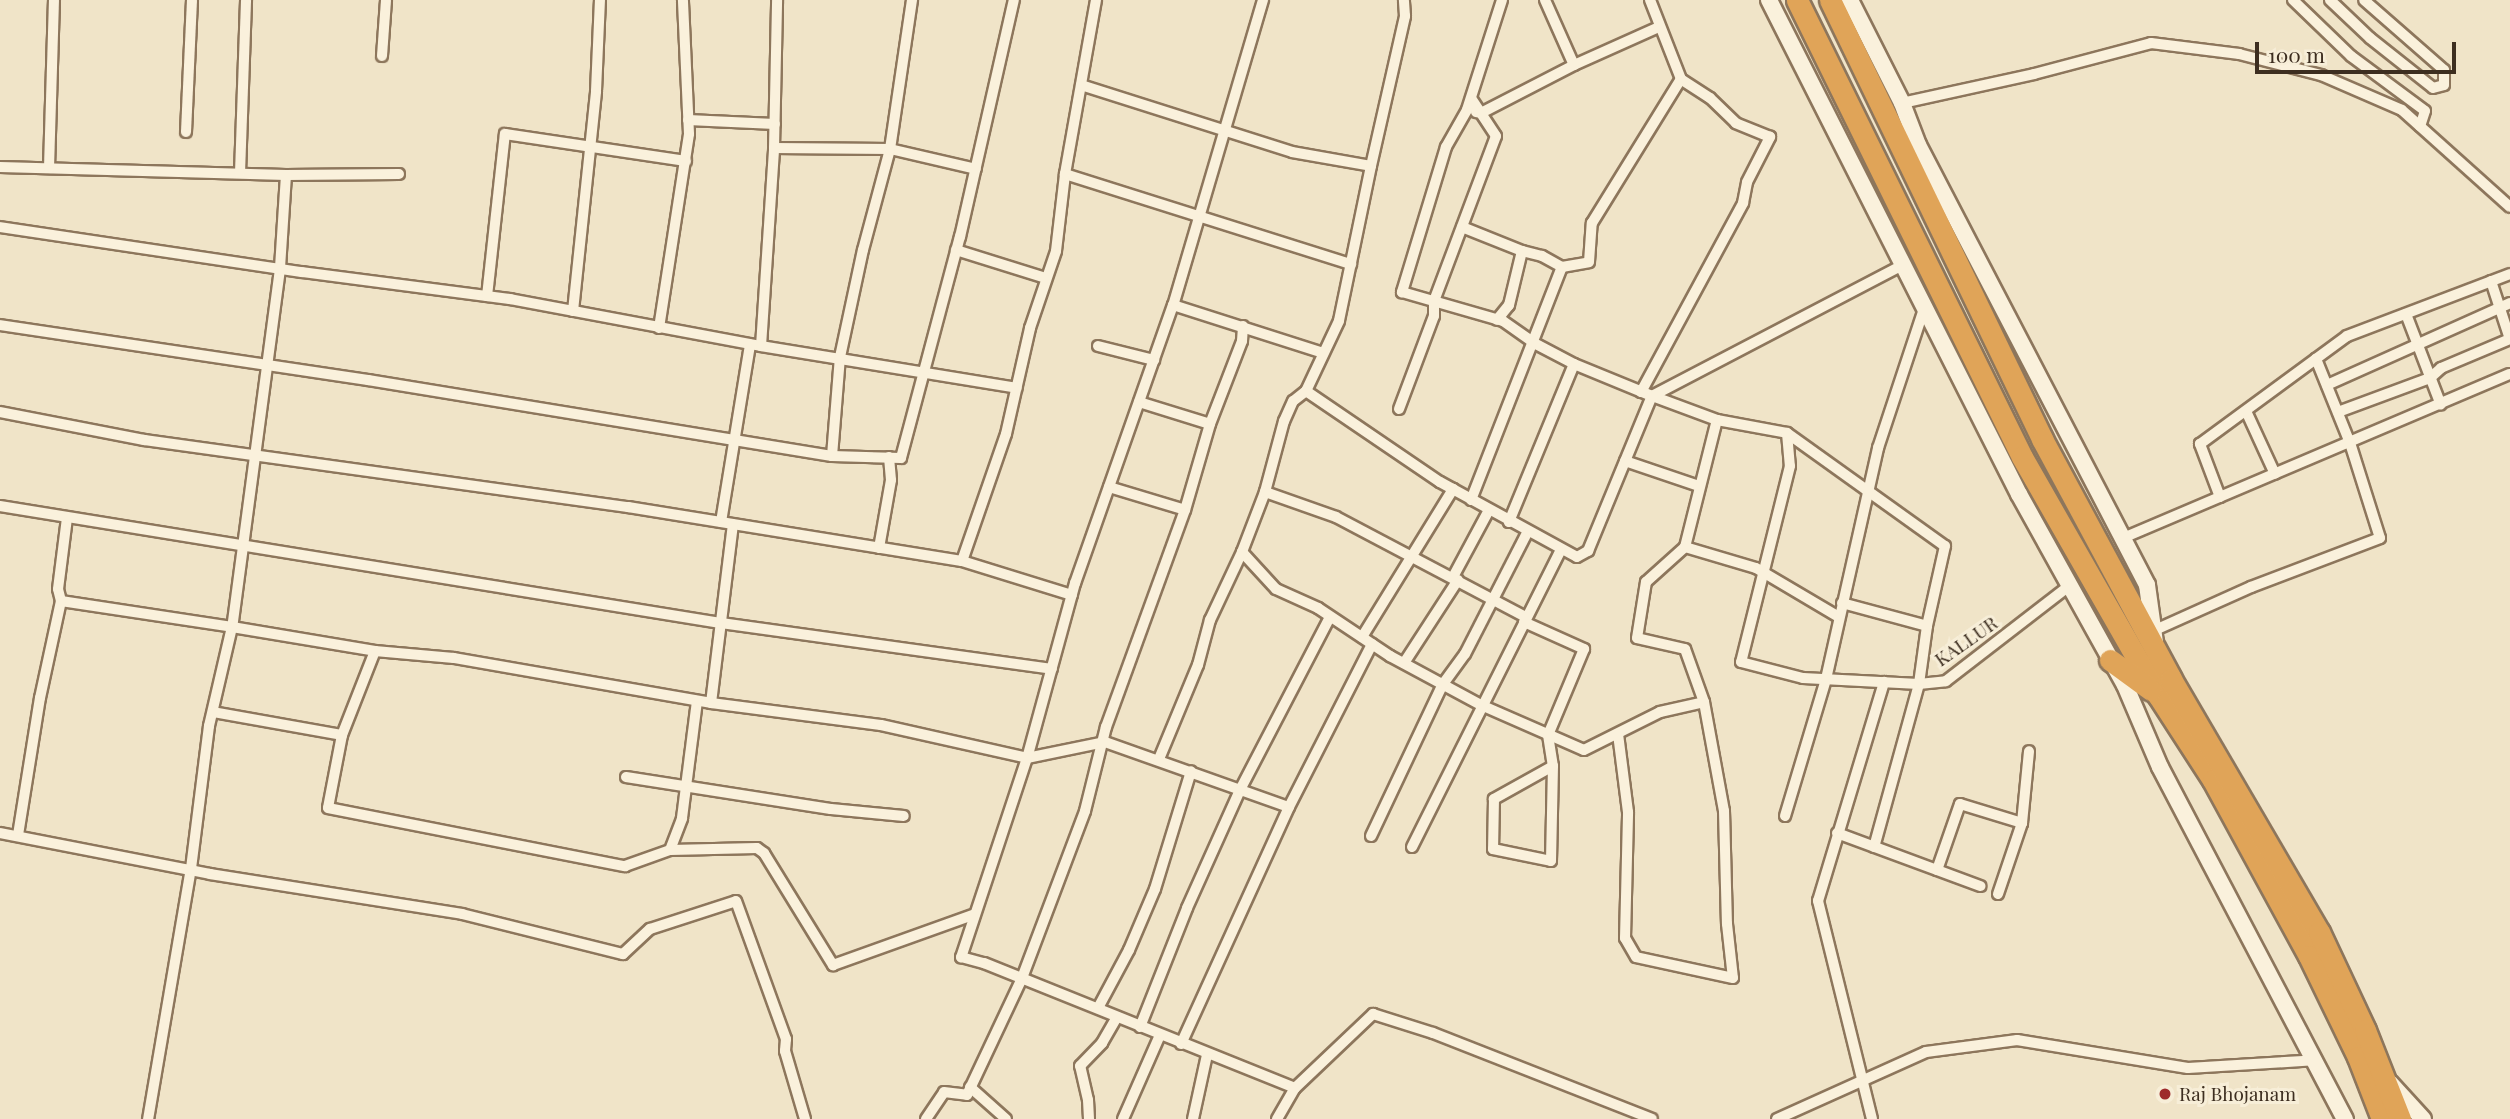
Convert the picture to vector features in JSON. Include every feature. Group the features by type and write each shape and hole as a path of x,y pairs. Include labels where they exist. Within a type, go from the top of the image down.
{"highway":[{"path":"1797,0 2022,457 2158,695 2213,780 2309,956 2358,1057 2382,1119"},
{"path":"1830,0 2042,439 2319,932 2400,1119"},
{"path":"2110,660 2158,695"}],"street":[{"path":"49,168 54,0"},
{"path":"186,132 192,0"},
{"path":"240,173 246,0"},
{"path":"382,56 386,0"},
{"path":"573,311 590,148 600,0"},
{"path":"659,328 686,161 688,120 683,0"},
{"path":"721,522 735,439 756,345 774,148 777,0"},
{"path":"832,456 840,358 863,250 890,149 912,0"},
{"path":"0,325 268,365 832,456 901,458 976,169 1014,0"},
{"path":"962,561 1006,434 1030,328 1056,251 1065,174 1096,0"},
{"path":"1263,0 1173,305 1072,595 1027,758 961,957 1022,978 1207,1055 1295,1088"},
{"path":"1159,759 1198,665 1210,620 1265,492 1284,421 1293,401 1306,391 1339,321 1405,16 1404,0"},
{"path":"1502,0 1467,110 1446,147 1402,292 1497,320 1574,364 1717,420 1787,433 1945,546 1927,626 1919,684 1874,847"},
{"path":"1545,0 1574,65"},
{"path":"1306,391 1453,489 1527,533 1577,557 1588,551 1625,461 1647,394 1743,203 1747,182 1770,137 1736,123 1710,98 1681,79 1650,0"},
{"path":"1769,0 1901,266 2019,494 2125,685 2160,767 2317,1060 2345,1119"},
{"path":"1850,0 1902,103 1917,145 2147,585 2155,642 2251,587 2380,538 2350,443 2316,359"},
{"path":"2293,0 2351,56 2425,111 2420,126"},
{"path":"2330,0 2370,38 2433,88 2444,85 2444,70 2364,0"},
{"path":"1467,110 1481,113 1574,65 1659,27"},
{"path":"1902,103 2034,74 2151,43 2239,54 2321,75 2402,110 2510,207"},
{"path":"1462,227 1522,251 1542,256 1562,267 1589,262 1592,223 1681,79"},
{"path":"1082,85 1292,152 1371,166"},
{"path":"1399,408 1434,316 1434,301 1496,136 1471,98"},
{"path":"688,120 775,124"},
{"path":"487,296 505,134 686,161"},
{"path":"774,148 890,149 976,169"},
{"path":"0,167 286,176 399,174"},
{"path":"1065,174 1351,264"},
{"path":"148,1119 191,868 209,726 232,627 253,455 281,269 286,176"},
{"path":"0,227 281,269 487,296 756,345 1017,388"},
{"path":"956,250 1046,278"},
{"path":"1497,320 1509,305 1522,251"},
{"path":"1647,394 1901,266"},
{"path":"1471,500 1562,267"},
{"path":"2220,497 2200,444 2347,336 2510,274"},
{"path":"2338,412 2430,377 2441,368 2510,339 2505,306 2491,281"},
{"path":"1173,305 1324,354"},
{"path":"2327,385 2505,306"},
{"path":"1785,816 1826,680 1878,448 1924,309"},
{"path":"2406,314 2441,405"},
{"path":"926,1119 944,1092 967,1095 1022,978 1085,811 1105,742 1106,727 1185,510 1210,424 1237,355 1243,326"},
{"path":"1098,346 1154,360"},
{"path":"1509,522 1574,364"},
{"path":"2123,538 2510,374"},
{"path":"1139,402 1210,424"},
{"path":"2246,411 2275,474"},
{"path":"0,412 144,440 721,522 962,561 1072,595"},
{"path":"1618,734 1628,813 1625,938 1636,957 1733,978 1727,924 1724,811 1704,702 1685,649 1637,638 1646,582 1685,547 1717,420"},
{"path":"1761,571 1790,466 1787,433"},
{"path":"879,548 891,480 889,457"},
{"path":"1625,461 1699,486"},
{"path":"1109,487 1185,510"},
{"path":"1362,637 1453,489"},
{"path":"1265,492 1336,517 1493,599 1525,620 1584,649 1548,735 1553,766 1551,861 1493,849 1494,799 1553,766"},
{"path":"0,506 721,623 1052,669"},
{"path":"1404,663 1455,579 1489,510"},
{"path":"18,835 40,698 61,601 58,589 67,518"},
{"path":"711,703 733,524"},
{"path":"1371,836 1443,684 1465,654 1527,533"},
{"path":"1685,547 1761,571 1839,617"},
{"path":"1412,847 1561,550"},
{"path":"1241,552 1276,589 1330,617 1404,663 1481,705 1584,750 1660,712 1704,702"},
{"name":"KALLUR","path":"1761,571 1741,662 1803,678 1826,680 1919,684 1946,681 2070,585"},
{"path":"61,601 374,651 454,658 697,701 881,725 1027,758 1105,742 1289,807"},
{"path":"1842,603 1927,626"},
{"path":"1140,1027 1187,908 1241,788 1330,617"},
{"path":"1181,1044 1289,807 1372,644"},
{"path":"374,651 342,735 328,808 625,866 670,850 757,848 764,853 832,965 973,915"},
{"path":"1872,1119 1818,901 1884,682"},
{"path":"670,850 682,818 697,701"},
{"path":"213,712 342,735"},
{"path":"1998,894 2022,823 2029,751"},
{"path":"1098,1008 1129,950 1155,889 1191,771"},
{"path":"626,777 831,809 904,816"},
{"path":"1937,870 1960,804 2022,823"},
{"path":"0,833 191,868 210,874 462,914 623,954 650,929 736,901 786,1039 785,1051 805,1119"},
{"path":"1837,833 1980,886"},
{"path":"1277,1119 1295,1088 1373,1014 1433,1033 1652,1119"},
{"path":"1089,1119 1088,1100 1080,1066 1102,1043 1117,1017"},
{"path":"1123,1119 1160,1035"},
{"path":"1777,1119 1860,1079 1926,1052 2017,1040 2188,1068 2317,1060"},
{"path":"1193,1119 1207,1055"},
{"path":"2383,1077 2423,1119"},
{"path":"970,1087 1006,1119"}],"place":[{"name":"Raj Bhojanam","path":"2165,1094"}]}
